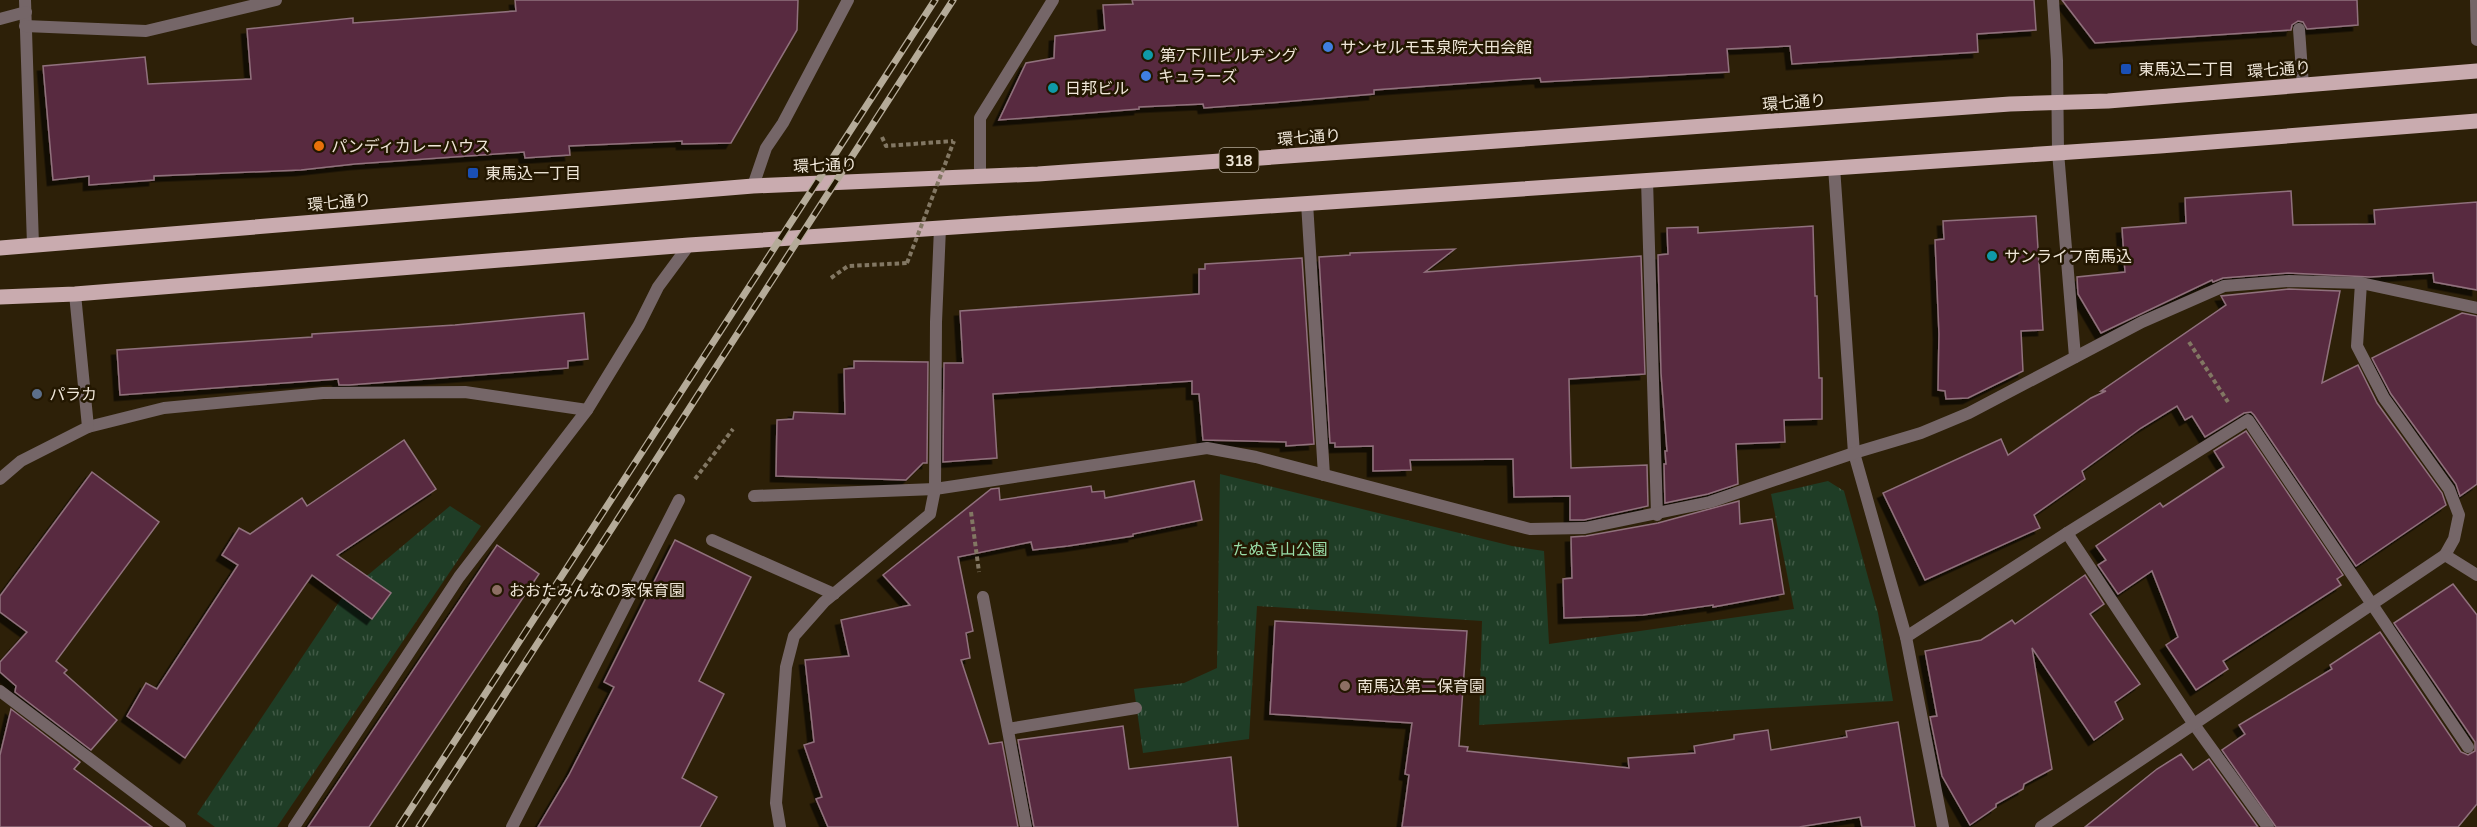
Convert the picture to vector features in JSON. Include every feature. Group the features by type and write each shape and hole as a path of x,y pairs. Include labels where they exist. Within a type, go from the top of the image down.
{"main road":[{"name":"環七通り","path":"0,248 753,186 980,177 2010,104 2057,104 2477,71"},
{"path":"0,297 75,294 689,245 2477,122"}],"street":[{"path":"25,26 146,31 276,0"},
{"path":"753,186 766,148 783,123 848,0"},
{"path":"980,177 980,118 1053,0"},
{"path":"2053,0 2057,61 2058,152 2074,357"},
{"path":"2476,0 2477,39"},
{"path":"0,19 25,6 33,245"},
{"path":"2299,29 2303,86"},
{"path":"1834,167 1854,453 1906,637 1943,827"},
{"path":"1647,180 1657,515"},
{"path":"1307,203 1324,475"},
{"path":"780,827 776,803 786,667 794,636 824,602 930,514 935,489 936,322 940,228"},
{"path":"294,827 459,577 586,410 639,325 658,287 689,245"},
{"path":"754,496 935,489 1207,448 1256,457 1530,529 1585,528 1657,515 1710,502 1854,453 1921,433 1969,413 2142,322 2224,286 2289,281 2361,283 2477,308"},
{"path":"2041,827 2445,555 2454,539 2459,515 2449,489 2384,398 2357,346 2361,283"},
{"path":"75,294 88,427"},
{"path":"0,479 21,461 88,427 164,408 323,393 465,392 586,410"},
{"path":"1906,637 2248,420 2468,747"},
{"path":"512,827 679,500"},
{"path":"2067,533 2193,723 2268,827"},
{"path":"712,540 834,594"},
{"path":"2445,555 2477,575"},
{"path":"983,597 1026,827"},
{"path":"0,691 180,827"},
{"path":"1008,729 1136,708"}],"path":[{"path":"831,278 848,266 907,263 954,141 886,146 882,137"},
{"path":"2189,342 2236,413 2248,420"},
{"path":"679,500 733,429"},
{"path":"967,485 983,597"}],"green space":[{"name":"たぬき山公園","path":"1220,474 1512,546 1544,551 1549,644 1794,609 1771,494 1828,481 1844,491 1878,613 1893,701 1479,725 1482,621 1257,606 1249,739 1143,753 1134,689 1184,683 1217,668"},
{"path":"450,506 481,526 277,827 215,827 197,814 343,596"}],"building":[{"path":"515,0 798,0 797,30 731,143 682,144 682,141 569,146 570,155 525,158 524,152 301,170 154,176 154,180 89,185 89,176 53,180 43,66 145,57 148,84 251,79 247,29 353,18 353,23 516,11"},
{"path":"1132,0 2034,0 2036,30 1977,34 1978,52 1792,64 1790,46 1727,49 1729,72 1541,82 1540,78 1374,90 1374,94 1282,102 1204,108 1203,104 1139,107 1139,109 999,120 1026,63 1054,58 1055,36 1105,30 1103,5 1133,4"},
{"path":"2062,0 2357,0 2358,25 2307,29 2303,22 2298,21 2292,25 2291,30 2095,43"},
{"path":"2291,191 2293,225 2375,224 2374,210 2477,202 2477,290 2434,282 2433,273 2370,277 2288,273 2223,278 2213,282 2212,280 2101,333 2078,294 2077,277 2125,272 2122,228 2186,223 2185,198"},
{"path":"2036,216 2043,330 2021,331 2023,371 1968,398 1946,399 1945,391 1938,390 1939,334 1935,240 1944,239 1943,221"},
{"path":"1813,226 1819,378 1822,378 1822,419 1784,420 1785,442 1736,444 1738,484 1708,494 1665,503 1664,464 1666,464 1665,451 1667,451 1661,373 1658,255 1668,254 1667,228 1698,227 1698,233"},
{"path":"1455,249 1425,272 1641,256 1645,374 1569,379 1571,468 1647,465 1648,506 1584,520 1570,520 1570,496 1514,497 1513,459 1410,460 1411,470 1373,471 1373,446 1335,447 1335,443 1330,443 1319,257 1350,255 1350,253"},
{"path":"1302,258 1314,444 1286,446 1286,442 1203,440 1199,394 1192,394 1192,381 993,394 997,458 943,462 944,363 963,363 960,311 1199,294 1199,269 1205,269 1205,264"},
{"path":"2289,289 2340,291 2322,383 2358,365 2377,403 2442,493 2446,505 2356,566 2251,412 2244,413 2205,437 2192,416 2185,420 2177,406 2141,428 2082,471 2085,479 2034,515 2040,528 1925,580 1883,493 2001,439 2008,455 2091,398 2106,391 2101,391 2226,305 2221,296"},
{"path":"584,313 588,359 568,361 568,368 349,385 339,385 338,379 120,395 117,350 312,337 312,334 455,325"},
{"path":"2462,313 2477,316 2477,484 2460,496 2456,484 2391,394 2372,358"},
{"path":"854,361 928,362 927,463 923,463 906,480 776,476 777,420 793,419 794,412 845,414 844,369 854,368"},
{"path":"2246,431 2343,575 2337,579 2341,585 2223,661 2228,669 2196,690 2166,645 2178,637 2152,571 2118,594 2098,565 2106,560 2096,546 2160,503 2163,507 2224,467 2214,451"},
{"path":"404,440 436,489 337,555 391,593 372,619 312,575 185,758 127,716 146,683 157,689 238,565 222,555 239,528 250,534 302,498 307,506"},
{"path":"92,472 159,522 56,661 67,670 64,673 117,720 91,750 15,692 16,686 0,672 0,662 27,632 0,612 0,596"},
{"path":"1194,481 1202,520 1133,534 1133,536 1068,546 1033,550 1031,542 958,557 973,631 966,633 970,658 961,660 989,744 1002,742 1018,827 828,827 816,799 822,797 804,745 814,742 805,660 849,656 841,620 910,605 883,575 991,489 999,488 1000,500 1091,486 1092,492 1104,491 1105,498"},
{"path":"1739,501 1740,524 1772,519 1784,594 1713,607 1713,605 1643,615 1564,618 1563,579 1572,578 1571,537 1658,523"},
{"path":"675,540 751,577 699,681 724,694 682,778 717,797 700,827 538,827 569,775 614,687 604,682"},
{"path":"497,545 539,574 369,827 308,827"},
{"path":"2085,575 2104,604 2090,614 2140,684 2115,702 2123,719 2094,740 2032,648 2052,769 2024,784 2023,789 1996,804 1996,807 1970,825 1942,776 1930,717 1937,716 1925,651 1981,640 2012,620 2015,624"},
{"path":"2453,584 2477,615 2477,804 2458,827 2276,827 2222,750 2245,734 2239,725 2332,669 2330,665 2380,632 2461,752 2468,755 2475,751 2475,742 2394,623"},
{"path":"1275,621 1467,631 1459,746 1468,747 1467,751 1629,768 1628,758 1695,753 1694,746 1734,739 1734,735 1768,730 1771,750 1847,737 1846,731 1898,722 1915,827 1862,827 1860,817 1799,827 1402,827 1409,775 1405,774 1412,723 1270,714"},
{"path":"11,709 80,762 74,769 152,827 0,827 0,755"},
{"path":"1123,726 1129,769 1231,757 1238,827 1034,827 1018,740"},
{"path":"2181,754 2193,770 2209,759 2258,827 2085,827 2157,769"}],"railway":[{"path":"399,827 935,0"},
{"path":"419,827 953,0"}],"place":[{"name":"サンセルモ玉泉院大田会館","path":"1328,47"},
{"name":"第7下川ビルヂング","path":"1148,55"},
{"name":"東馬込二丁目","path":"2126,69"},
{"name":"キュラーズ","path":"1146,76"},
{"name":"日邦ビル","path":"1053,88"},
{"name":"パンディカレーハウス","path":"319,146"},
{"name":"東馬込一丁目","path":"473,173"},
{"name":"サンライフ南馬込","path":"1992,256"},
{"name":"パラカ","path":"37,394"},
{"name":"おおたみんなの家保育園","path":"497,590"},
{"name":"南馬込第二保育園","path":"1345,686"}]}
